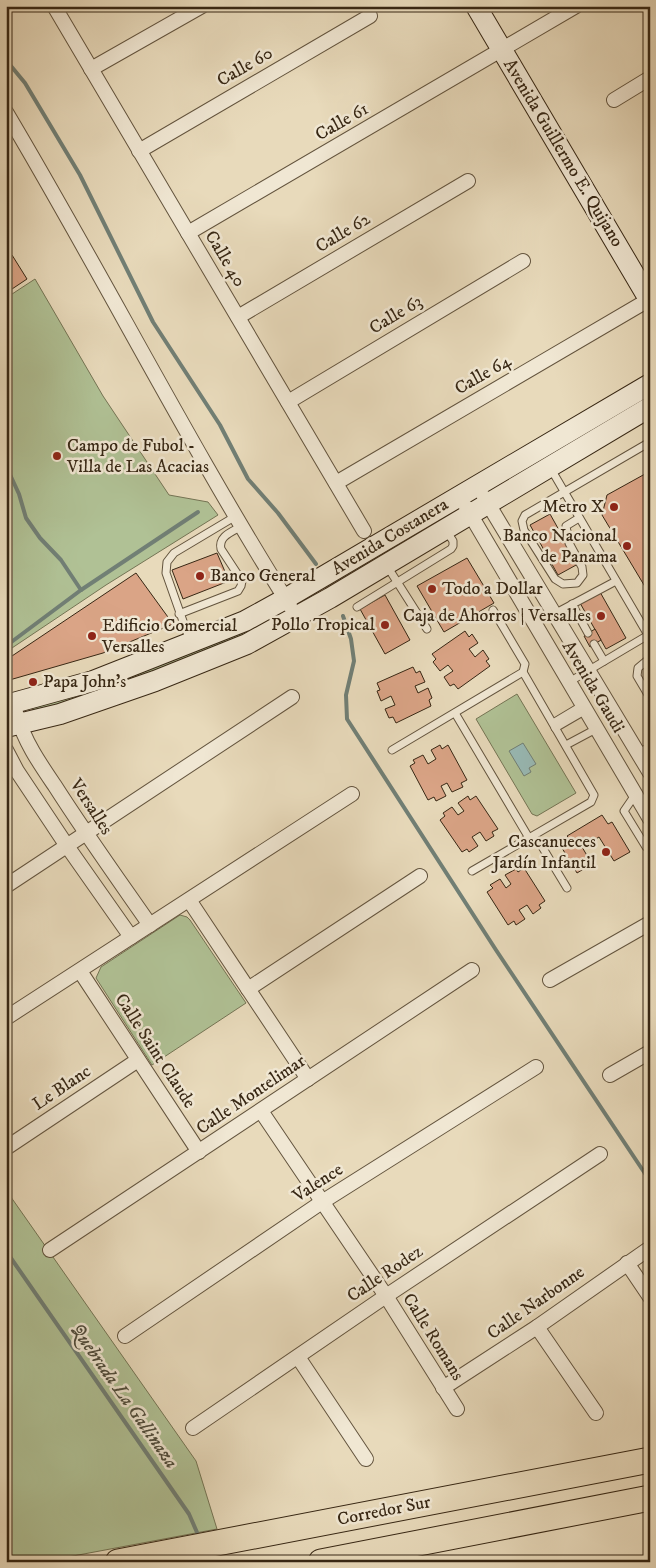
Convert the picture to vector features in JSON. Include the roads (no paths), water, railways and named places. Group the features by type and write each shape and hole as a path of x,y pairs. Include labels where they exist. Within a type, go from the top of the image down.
{"highway":[{"name":"Corredor Sur","path":"118,1562 650,1460"},
{"path":"321,1562 650,1498"}],"street":[{"name":"Calle 40","path":"54,6 364,531"},
{"path":"91,69 202,6"},
{"name":"Avenida Guillermo E. Quijano","path":"476,6 508,47 650,274"},
{"name":"Avenida Guillermo E. Quijano","path":"492,6 508,47 650,300"},
{"name":"Calle 61","path":"188,233 576,6"},
{"name":"Calle 60","path":"140,151 370,16"},
{"path":"614,100 650,78"},
{"path":"6,112 60,203 130,332 297,617"},
{"name":"Calle 62","path":"238,317 468,181"},
{"name":"Calle 63","path":"288,402 522,261"},
{"name":"Calle 64","path":"336,483 650,300"},
{"name":"Avenida Costanera","path":"10,704 93,681 245,621 286,599 650,384"},
{"name":"Avenida Costanera","path":"13,725 60,714 155,681 247,644 386,565 650,407"},
{"name":"Avenida Gaudi","path":"477,486 613,712 644,750 649,769"},
{"name":"Avenida Gaudi","path":"459,496 650,819"},
{"path":"6,886 292,697"},
{"name":"Versalles","path":"10,704 13,725 38,760 85,834 150,925"},
{"path":"596,729 613,712"},
{"path":"6,750 17,771 67,846 131,937"},
{"path":"17,771 38,760"},
{"path":"626,780 649,769"},
{"path":"6,1018 352,794"},
{"path":"248,989 420,876"},
{"path":"189,900 308,1079"},
{"path":"550,980 650,923"},
{"name":"Calle Montelimar","path":"50,1250 472,970"},
{"name":"Calle Saint Claude","path":"80,971 199,1152"},
{"path":"610,1075 650,1052"},
{"name":"Le Blanc","path":"6,1148 138,1060"},
{"name":"Valence","path":"125,1336 322,1202 536,1067"},
{"name":"Calle Romans","path":"261,1111 386,1296 457,1410"},
{"name":"Calle Rodez","path":"193,1428 386,1296 600,1154"},
{"name":"Calle Narbonne","path":"443,1388 537,1327 650,1248"},
{"path":"627,1263 650,1297"},
{"path":"537,1327 596,1413"},
{"path":"298,1357 366,1460"}],"lane":[{"path":"579,518 566,526 569,542 582,567 583,575 577,583 563,584 555,579 524,530 522,522 525,516 650,442"},
{"path":"550,467 649,635 569,682"},
{"path":"180,614 238,591 242,581 220,543 240,521"},
{"path":"191,643 166,573 167,562 174,553 240,521"},
{"path":"357,607 451,549 453,541 445,529"},
{"path":"386,565 427,629"},
{"path":"554,614 616,581"},
{"path":"572,604 588,633"},
{"path":"472,871 591,802 594,795 523,672 525,664 493,610"},
{"path":"594,644 604,661"},
{"path":"650,658 638,668 637,676 650,698"},
{"path":"392,750 523,672"},
{"path":"554,725 584,708"},
{"path":"455,713 529,838 541,845 567,888"},
{"path":"566,745 596,729"},
{"path":"635,795 624,811 646,847 650,845"}],"water":[{"path":"523,743 536,764 529,768 531,772 524,776 509,751"}],"waterway":[{"path":"6,60 25,83 80,175 153,322 220,425 248,479 278,513 316,564"},
{"path":"6,466 19,494 26,518 40,538 61,560 81,590"},
{"path":"6,646 81,590 198,512"},
{"path":"343,616 351,639 354,661 346,695 347,719 496,950 650,1181"},
{"name":"Quebrada La Gallinaza","path":"6,1251 189,1514 199,1537"},
{"name":"Quebrada La Gallinaza","path":"208,1555 211,1562"}],"place":[{"name":"Campo de Fubol - Villa de Las Acacias","path":"57,456"},
{"name":"Metro X","path":"614,507"},
{"name":"Banco Nacional de Panama","path":"627,546"},
{"name":"Banco General","path":"200,576"},
{"name":"Todo a Dollar","path":"432,589"},
{"name":"Caja de Ahorros | Versalles","path":"601,616"},
{"name":"Pollo Tropical","path":"385,625"},
{"name":"Edificio Comercial Versalles","path":"92,636"},
{"name":"Papa John's","path":"33,682"},
{"name":"Cascanueces Jardín Infantil","path":"606,852"}]}
